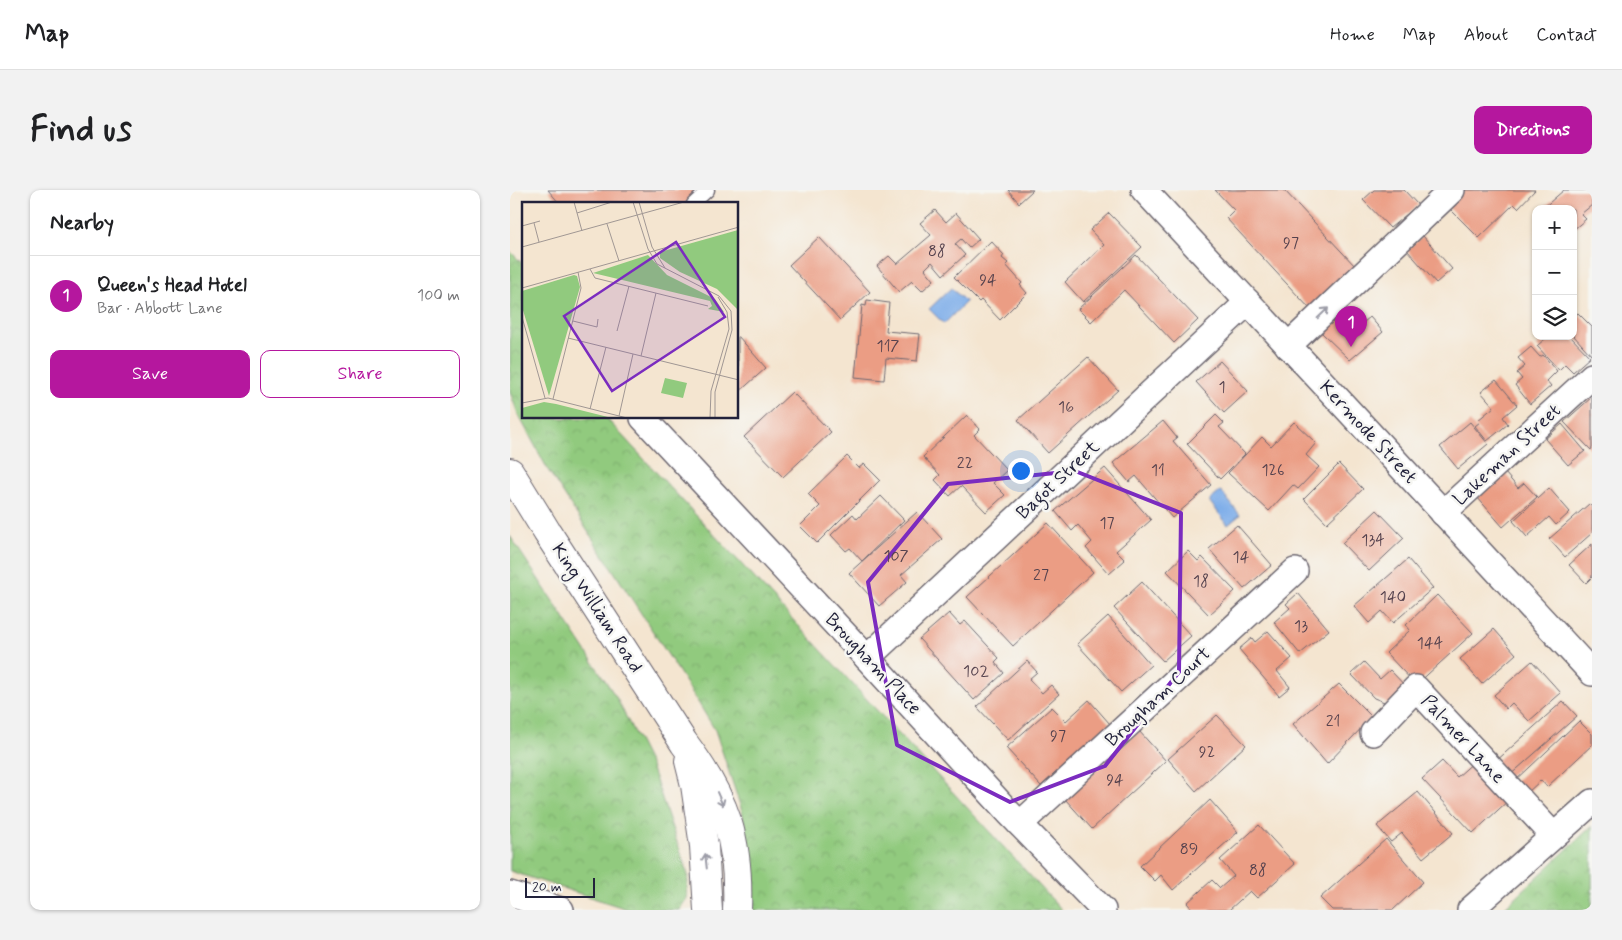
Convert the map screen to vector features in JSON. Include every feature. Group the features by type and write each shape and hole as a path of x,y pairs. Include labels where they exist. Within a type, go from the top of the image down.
{"main road":[{"name":"King William Road","path":"510,472 718,795 728,821 737,867 737,910"},
{"name":"King William Road","path":"684,744 695,785 700,818 707,873 708,910"}],"street":[{"name":"Kermode Street","path":"1144,190 1592,673"},
{"path":"1288,346 1452,190"},
{"name":"Bagot Street","path":"867,658 1248,302"},
{"name":"Lakeman Street","path":"1443,513 1592,376"},
{"name":"Brougham Place","path":"644,419 1020,824 1103,910"},
{"name":"Brougham Court","path":"1020,824 1295,571"},
{"name":"Palmer Lane","path":"1373,733 1416,688 1554,835"},
{"path":"1470,910 1592,802"},
{"path":"510,894 561,910"}],"lane":[{"path":"695,202 708,190"}],"highlighted area":[{"path":"1075,471 1181,513 1179,672 1105,766 1010,802 897,745 868,582 948,484"}],"green space":[{"path":"510,251 522,263 522,419 607,419 1062,910 752,910 753,889 750,852 742,811 715,730 548,470 518,414 510,392"},
{"path":"510,536 616,697 651,766 688,875 687,898 679,910 630,910 510,871"},
{"path":"1592,826 1592,910 1502,910"}],"water":[{"path":"951,288 966,302 944,324 929,309"},
{"path":"1221,491 1240,515 1228,525 1209,501"}],"building":[{"path":"548,190 700,190 686,202 558,202"},
{"path":"1008,190 1033,190 1019,203"},
{"path":"1215,190 1284,190 1356,267 1311,310 1226,218 1234,210"},
{"path":"1374,190 1404,190 1418,205 1390,228 1363,200"},
{"path":"1465,190 1535,190 1518,208 1514,204 1479,238 1448,207"},
{"path":"1564,190 1591,190 1592,192 1592,205 1581,214 1586,219 1577,227 1577,205 1547,205"},
{"path":"935,210 946,222 956,213 979,239 969,248 961,239 955,244 965,255 943,275 932,262 925,269 934,280 922,291 912,281 899,292 877,266 889,256 897,264 931,235 920,223"},
{"path":"1109,213 1142,247 1083,302 1065,282 1104,245 1090,230"},
{"path":"1423,236 1452,269 1436,283 1407,250"},
{"path":"819,237 870,292 840,320 789,265"},
{"path":"991,241 1004,255 1002,258 1008,263 1006,265 1022,283 1020,285 1027,293 1000,320 981,300 979,302 954,277"},
{"path":"1136,255 1198,320 1174,343 1124,290 1091,322 1078,309"},
{"path":"867,300 889,303 886,331 920,334 917,361 886,358 884,380 855,377 862,305 866,306"},
{"path":"1338,309 1358,327 1370,317 1383,332 1350,360 1322,333 1325,322"},
{"path":"1577,314 1592,327 1592,356 1577,339"},
{"path":"739,337 766,368 739,392"},
{"path":"1544,340 1574,340 1590,357 1573,372 1565,364 1559,370 1537,346"},
{"path":"1531,347 1540,357 1543,355 1557,371 1547,381 1551,386 1530,404 1515,385 1522,379 1517,373 1525,366 1518,358"},
{"path":"1088,357 1118,390 1048,453 1018,420"},
{"path":"1220,361 1248,391 1224,413 1196,382"},
{"path":"1496,380 1517,405 1503,417 1508,424 1487,441 1475,426 1480,422 1478,420 1494,407 1481,392"},
{"path":"792,392 831,432 783,477 744,437"},
{"path":"1592,397 1592,448 1591,450 1564,422"},
{"path":"967,415 980,429 974,435 1007,470 993,483 1005,495 986,512 961,486 950,496 935,480 940,475 923,457"},
{"path":"1216,415 1224,423 1219,427 1245,454 1220,479 1187,444"},
{"path":"1163,421 1177,438 1173,441 1211,485 1172,518 1136,476 1129,482 1113,463"},
{"path":"1294,422 1316,443 1306,455 1319,467 1298,489 1293,485 1269,511 1228,473 1262,437 1271,446"},
{"path":"1470,422 1488,444 1458,469 1440,447"},
{"path":"1562,424 1585,451 1568,465 1545,439"},
{"path":"847,456 859,468 864,464 880,480 817,543 800,526 820,506 808,494"},
{"path":"1339,464 1363,489 1327,523 1304,499"},
{"path":"1105,468 1151,520 1116,551 1125,560 1109,574 1086,548 1092,542 1078,525 1072,531 1055,511"},
{"path":"1505,473 1518,488 1524,483 1537,497 1503,527 1477,497"},
{"path":"1549,488 1570,512 1556,525 1549,517 1527,537 1513,521"},
{"path":"881,496 904,520 862,561 850,548 846,551 831,535 853,514 857,519"},
{"path":"1589,504 1592,507 1592,533 1565,557 1549,539"},
{"path":"1377,510 1404,538 1369,571 1342,543"},
{"path":"917,512 942,539 901,575 907,582 879,606 849,573"},
{"path":"1048,523 1093,572 1013,646 967,597"},
{"path":"1237,525 1272,565 1244,589 1209,549"},
{"path":"1592,544 1592,577 1586,583 1569,565"},
{"path":"1188,551 1198,561 1202,557 1235,591 1209,615 1167,571"},
{"path":"1408,559 1433,588 1393,623 1382,611 1369,623 1354,606"},
{"path":"1142,582 1191,636 1163,661 1114,608"},
{"path":"1298,593 1329,630 1300,654 1274,622 1290,608 1286,604"},
{"path":"1437,595 1473,633 1416,685 1386,653 1410,630 1406,625"},
{"path":"949,613 960,625 965,621 999,658 995,662 1004,673 974,700 919,639"},
{"path":"1108,616 1151,665 1121,692 1077,644"},
{"path":"1494,629 1516,654 1482,684 1460,659"},
{"path":"1268,631 1292,658 1277,671 1290,687 1279,696 1239,649 1252,638 1255,642"},
{"path":"1027,661 1037,672 1029,679 1042,693 1051,685 1059,694 1008,740 977,707"},
{"path":"1532,661 1561,693 1529,721 1512,703 1506,709 1494,695"},
{"path":"1364,662 1380,679 1390,670 1409,690 1392,705 1374,698 1351,674"},
{"path":"1339,684 1372,717 1327,764 1293,724"},
{"path":"1089,700 1110,724 1041,786 1006,748 1052,707 1066,721"},
{"path":"1563,701 1577,716 1508,777 1495,762"},
{"path":"1217,715 1246,745 1196,791 1168,759"},
{"path":"1579,721 1592,734 1592,745 1547,787 1541,780 1525,795 1513,783"},
{"path":"1139,731 1166,761 1092,829 1065,799"},
{"path":"1442,761 1457,777 1475,761 1510,799 1473,833 1422,779"},
{"path":"1418,792 1453,833 1423,858 1402,833 1391,842 1377,826"},
{"path":"1210,800 1238,832 1173,890 1161,875 1155,881 1140,866"},
{"path":"1259,825 1295,864 1257,898 1250,891 1229,910 1193,910 1187,903 1212,880 1220,888 1234,876 1220,860"},
{"path":"1386,839 1423,882 1393,910 1332,910 1320,898"}],"place":[{"name":"Queen's Head Hotel","path":"1351,347"}]}
